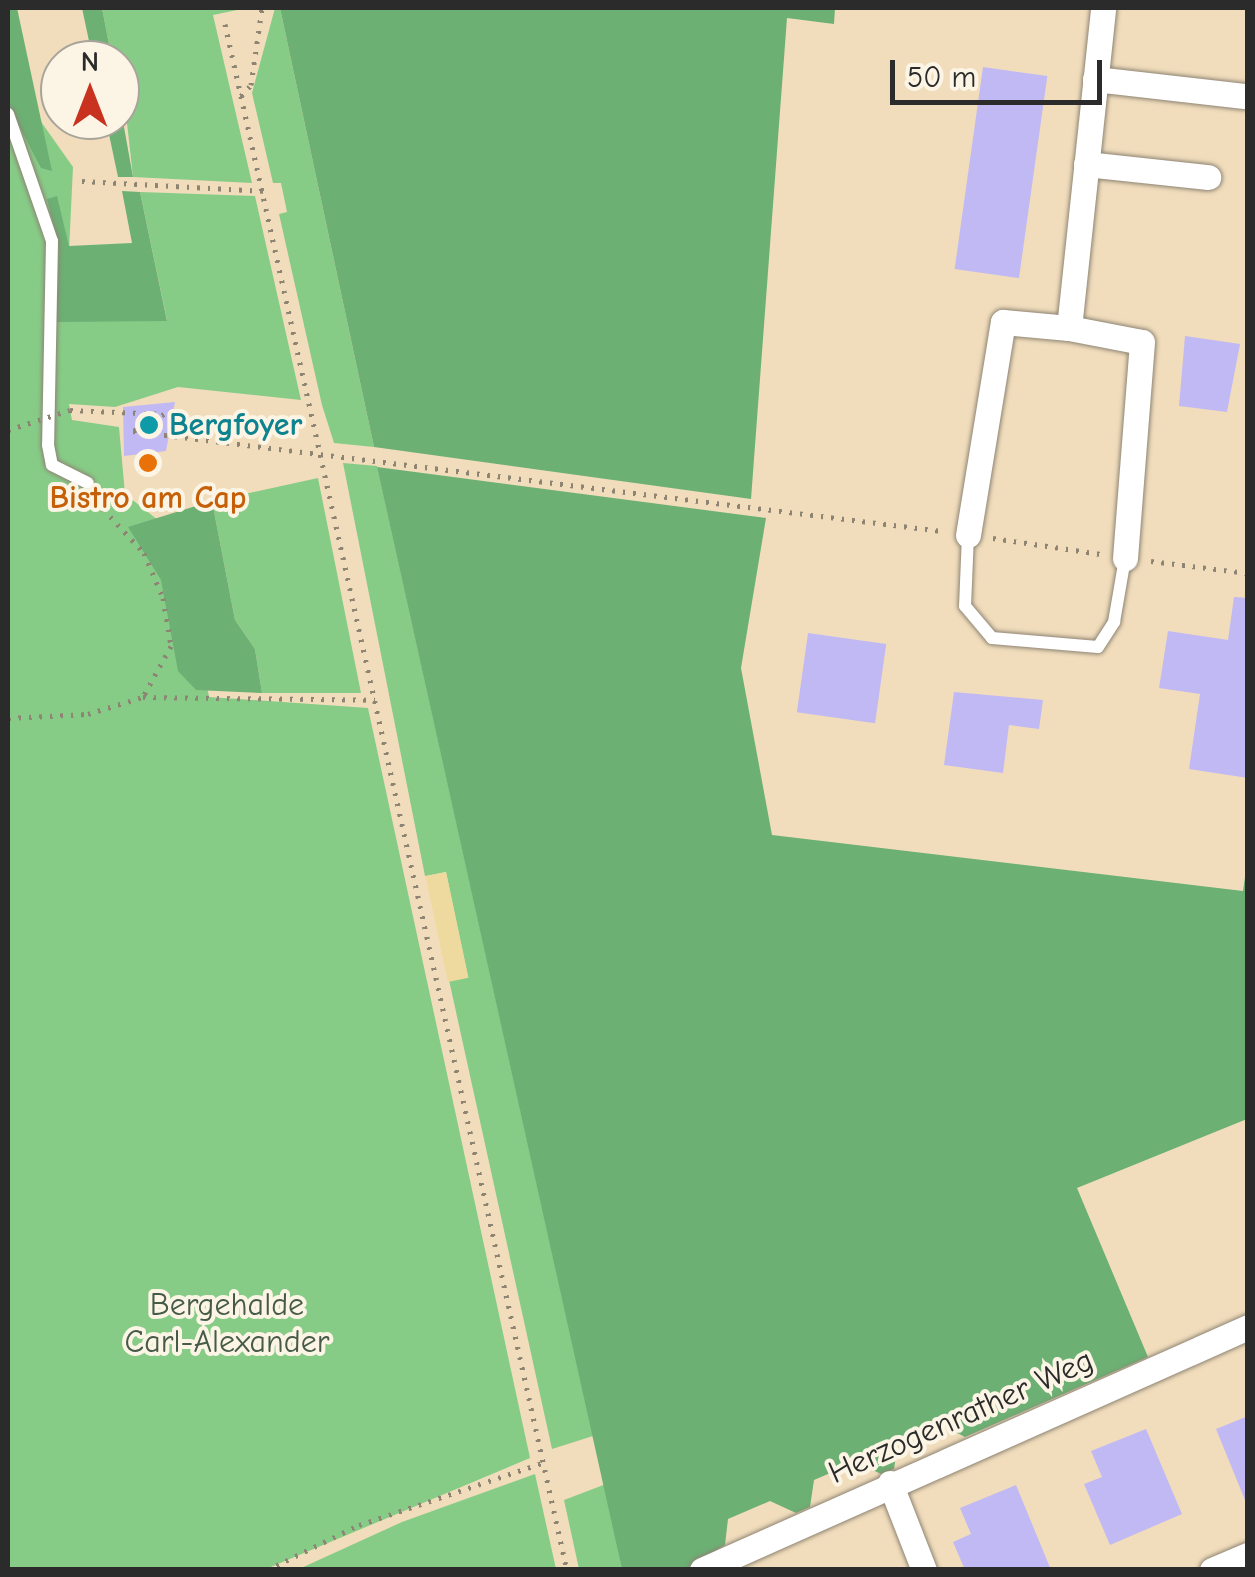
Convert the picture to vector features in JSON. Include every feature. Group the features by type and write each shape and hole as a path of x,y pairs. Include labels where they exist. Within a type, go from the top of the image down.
{"street":[{"path":"1070,328 1103,8"},
{"path":"1095,79 1244,96"},
{"path":"1086,164 1208,177"},
{"path":"969,535 1004,322 1070,328 1142,342 1126,558"},
{"name":"Herzogenrather Weg","path":"702,1570 890,1483 1248,1327"},
{"path":"890,1483 924,1570"},
{"path":"1212,1570 1248,1555"}],"lane":[{"path":"8,114 38,180 52,242 48,445 52,464 88,482"},
{"path":"969,535 964,606 992,638 1098,646 1114,622 1126,558"}],"path":[{"path":"242,96 251,85 262,8"},
{"path":"225,24 268,191 568,1570"},
{"path":"82,181 268,191"},
{"path":"8,430 70,410 124,416 164,414 133,430 1248,573"},
{"path":"88,482 144,554 164,598 171,646 143,697"},
{"path":"8,718 88,714 143,697 376,700"},
{"path":"267,1570 359,1524 542,1463"}],"green space":[{"path":"8,8 17,8 40,115 40,140 45,140 52,171 41,168 8,105"},
{"path":"82,8 102,8 108,40 89,40"},
{"path":"102,8 247,8 213,15 252,183 133,177 129,140 140,140 140,40 108,40"},
{"path":"275,8 280,8 374,447 334,443 322,405 279,214 287,212 281,183 273,183 252,93"},
{"path":"280,8 835,8 834,24 787,18 751,499 374,447"},
{"name":"Bergehalde Carl-Alexander","path":"8,75 40,120 40,140 54,140 73,167 66,315 167,320 140,192 255,196 301,400 178,387 115,407 69,404 72,420 119,427 125,494 158,520 196,628 209,697 368,708 530,1458 266,1569 8,1569"},
{"path":"110,140 126,140 133,177 118,177"},
{"path":"122,191 140,192 167,321 56,322 59,247 47,199 57,196 69,246 132,243"},
{"path":"343,463 377,466 593,1436 552,1449 449,980 468,977 446,872 425,876"},
{"path":"377,467 766,518 741,668 772,835 1243,891 1247,863 1247,1119 1077,1188 1148,1357 965,1437 940,1424 898,1442 894,1469 881,1474 856,1462 814,1480 810,1507 796,1513 770,1501 728,1519 725,1545 686,1569 622,1569"},
{"path":"318,478 361,693 262,693 255,649 235,620 212,501"},
{"path":"212,501 235,620 255,649 262,693 196,690 178,671 161,580 128,527"},
{"path":"535,1474 556,1569 299,1569 402,1522"},
{"path":"606,1484 622,1569 579,1569 564,1500"}],"sand":[{"path":"446,872 468,978 448,982 425,876"}],"building":[{"path":"983,67 1047,76 1019,278 955,269"},
{"path":"1185,336 1240,344 1227,412 1179,406"},
{"name":"Bergfoyer","path":"175,402 166,451 124,456 123,407"},
{"path":"1234,597 1248,598 1248,778 1189,769 1200,694 1159,688 1168,631 1228,640"},
{"path":"808,633 886,644 875,723 797,712"},
{"path":"954,692 1043,700 1039,729 1009,725 1003,773 944,765"},
{"path":"1248,1416 1248,1505 1247,1505 1216,1429"},
{"path":"1146,1429 1182,1514 1110,1545 1084,1484 1102,1477 1091,1451"},
{"path":"1016,1485 1051,1570 965,1570 953,1542 971,1534 960,1508"}],"place":[{"name":"Bergfoyer","path":"149,425"},
{"name":"Bistro am Cap","path":"148,463"}]}
